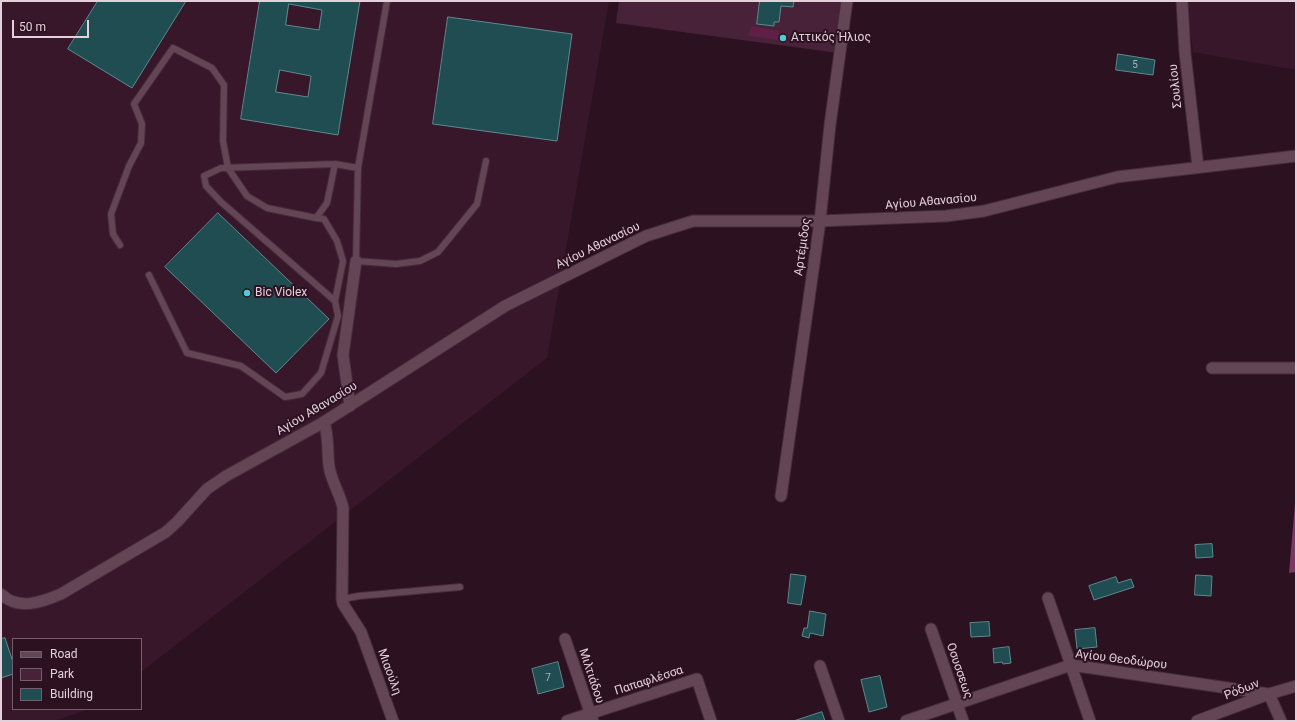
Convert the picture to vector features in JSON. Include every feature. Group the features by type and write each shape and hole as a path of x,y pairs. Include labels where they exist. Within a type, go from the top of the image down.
{"street":[{"name":"Αρτέμιδος","path":"781,496 820,221 830,125 847,1"},
{"name":"Σουλίου","path":"1182,1 1185,53 1198,167"},
{"name":"Αγίου Αθανασίου","path":"1,594 12,601 22,604 33,604 43,602 61,594 166,532 207,489 226,476 324,422 505,306 646,236 693,221 820,221 946,216 976,212 1117,177 1296,156"},
{"path":"350,406 343,355 356,260"},
{"path":"1212,368 1296,368"},
{"path":"324,422 327,431 331,477 341,498 343,508 342,599"},
{"path":"1048,598 1090,721"},
{"name":"Μιαούλη","path":"342,599 343,604 361,632 393,721"},
{"name":"Οσυσσεως","path":"931,629 962,721"},
{"name":"Μιλτιάδου","path":"566,639 591,717"},
{"name":"Αγίου Θεοδώρου","path":"906,721 1072,665 1269,694"},
{"path":"820,666 839,721"},
{"name":"Παπαφλέσσα","path":"567,721 591,717 697,679 711,721"},
{"name":"Ρόδων","path":"1197,721 1269,694 1296,686"},
{"path":"1269,694 1281,721"}],"lane":[{"path":"387,1 358,168 356,260 396,264 420,261 438,252 477,204 486,161"},
{"path":"120,245 113,234 111,214 129,166 141,143 142,124 134,104 174,48 212,68 224,86 223,141 228,168 247,196 267,208 324,219 337,241 343,262 335,301 338,316 321,373 302,394 284,397 241,366 187,353 149,274"},
{"path":"335,301 221,202 206,186 204,176 221,168 335,164 358,168"},
{"path":"316,218 327,203 335,164"},
{"path":"342,599 359,596 460,587"}],"shaded area":[{"path":"1,1 609,1 547,358 142,671 142,638 12,638 12,710 87,710 54,721 1,721"},
{"path":"1187,1 1296,1 1296,70 1193,52"},
{"path":"751,26 779,31 778,40 749,36"},
{"path":"1296,492 1296,572 1289,573"}],"green space":[{"name":"Αττικός Ήλιος","path":"619,1 845,1 838,53 616,23"}],"building":[{"path":"98,1 186,1 132,88 68,49"},
{"path":"260,1 360,1 338,135 241,119","holes":["289,4 322,10 319,30 286,25","280,70 311,76 308,97 276,92"]},
{"path":"760,1 794,1 793,7 781,6 779,22 774,22 774,26 757,24"},
{"path":"448,17 572,34 557,141 433,124"},
{"path":"1118,54 1155,60 1153,75 1116,70"},
{"name":"Bic Violex","path":"218,213 329,319 276,373 165,267"},
{"path":"1212,544 1213,557 1196,558 1195,545"},
{"path":"791,574 806,576 801,605 788,603"},
{"path":"1196,575 1212,576 1211,596 1195,595"},
{"path":"1116,577 1118,583 1131,579 1134,587 1094,600 1089,586"},
{"path":"810,611 826,614 823,636 810,633 809,638 802,636 804,628 807,628"},
{"path":"989,622 990,636 971,637 970,623"},
{"path":"1095,628 1097,647 1077,649 1075,630"},
{"path":"5,638 12,659 12,674 1,678 1,639"},
{"path":"1009,647 1011,663 994,663 993,649"},
{"path":"558,662 564,687 538,694 532,669"},
{"path":"880,676 887,707 869,712 861,680"},
{"path":"822,712 825,721 794,721"}],"place":[{"name":"Αττικός Ήλιος","path":"783,38"},
{"name":"Bic Violex","path":"247,293"}]}
